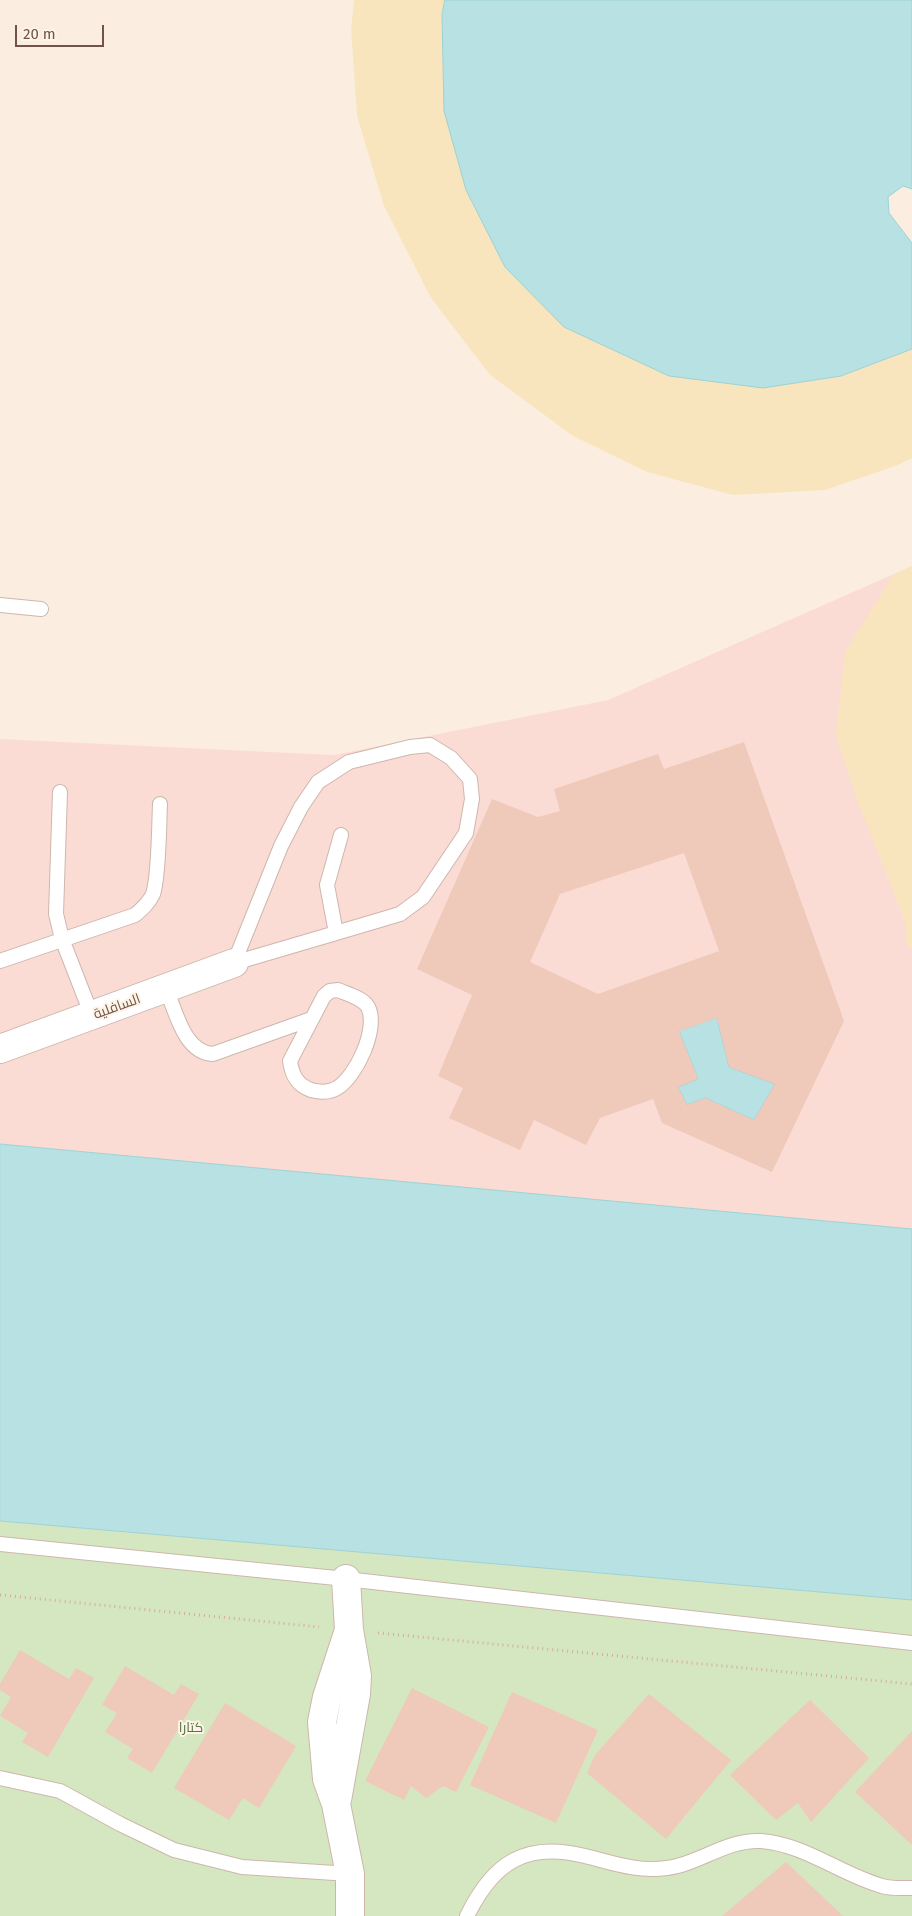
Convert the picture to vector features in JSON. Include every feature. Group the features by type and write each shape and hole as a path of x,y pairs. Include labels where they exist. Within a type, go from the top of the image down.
{"street":[{"name":"السافلية","path":"0,1049 234,963"},
{"path":"346,1579 349,1630 327,1697 322,1722 327,1778 336,1804 350,1874 350,1916"}],"lane":[{"path":"0,605 40,609"},
{"path":"430,745 451,758 470,779 472,799 466,833 423,897 400,914 234,963 281,846 301,807 318,782 349,762 410,747 430,745"},
{"path":"60,792 55,896 56,914 62,939 92,1016"},
{"path":"0,961 135,915 146,906 153,894 155,880 160,804"},
{"path":"336,933 327,885 341,835"},
{"path":"166,989 189,1042 199,1051 206,1054 213,1054 311,1019 324,996 330,991 338,990 361,1000 367,1006 372,1023 358,1062 345,1082 336,1089 319,1092 304,1087 292,1071 290,1061 311,1019"},
{"path":"0,1544 346,1579 912,1643"},
{"path":"0,1778 60,1791 120,1824 174,1850 242,1867 350,1874"},
{"path":"467,1916 479,1891 492,1876 507,1864 543,1850 583,1856 620,1867 666,1868 689,1863 729,1847 761,1841 794,1849 884,1887 912,1888"}],"path":[{"path":"0,1596 912,1684"}],"shaded area":[{"path":"912,566 912,1229 0,1144 0,739 334,755 608,700"}],"green space":[{"name":"كتارا","path":"0,1521 912,1600 912,1916 0,1916"}],"sand":[{"path":"354,0 445,0 442,15 841,376 912,349 912,458 898,465 825,490 733,495 647,472 573,436 490,375 431,298 384,206 357,116 351,29"},
{"path":"912,566 912,949 905,941 906,924 858,802 836,735 845,653 893,575"}],"water":[{"path":"445,0 912,0 912,189 903,186 888,197 889,213 912,243 912,349 841,376 763,388 669,376 564,327 505,267 466,190 444,111 442,15"},
{"path":"717,1018 729,1067 775,1084 754,1120 705,1098 687,1105 678,1087 698,1079 679,1031"},
{"path":"0,1144 912,1229 912,1600 0,1521"}],"building":[{"path":"744,742 844,1021 772,1172 662,1123 653,1099 600,1118 586,1145 534,1120 520,1150 449,1118 463,1088 438,1076 472,995 417,969 492,799 538,817 560,811 554,789 658,754 664,769","holes":["684,853 719,951 598,994 530,962 560,894","717,1018 729,1067 775,1084 754,1120 705,1098 687,1105 678,1087 698,1079 679,1031"]},
{"path":"20,1650 69,1679 76,1668 94,1678 48,1757 22,1742 28,1733 0,1716 11,1697 0,1690 0,1684"},
{"path":"125,1666 174,1695 181,1684 199,1694 152,1773 127,1758 133,1749 105,1732 117,1713 102,1705"},
{"path":"412,1688 489,1727 456,1792 443,1786 426,1798 411,1786 404,1800 365,1781"},
{"path":"512,1692 598,1730 556,1823 470,1785"},
{"path":"649,1694 731,1760 666,1839 587,1773 595,1755"},
{"path":"810,1700 869,1758 811,1822 798,1803 776,1820 730,1775"},
{"path":"225,1703 296,1746 259,1808 243,1798 229,1820 174,1788"},
{"path":"912,1731 912,1845 855,1792"},
{"path":"786,1862 843,1916 722,1916"}]}
